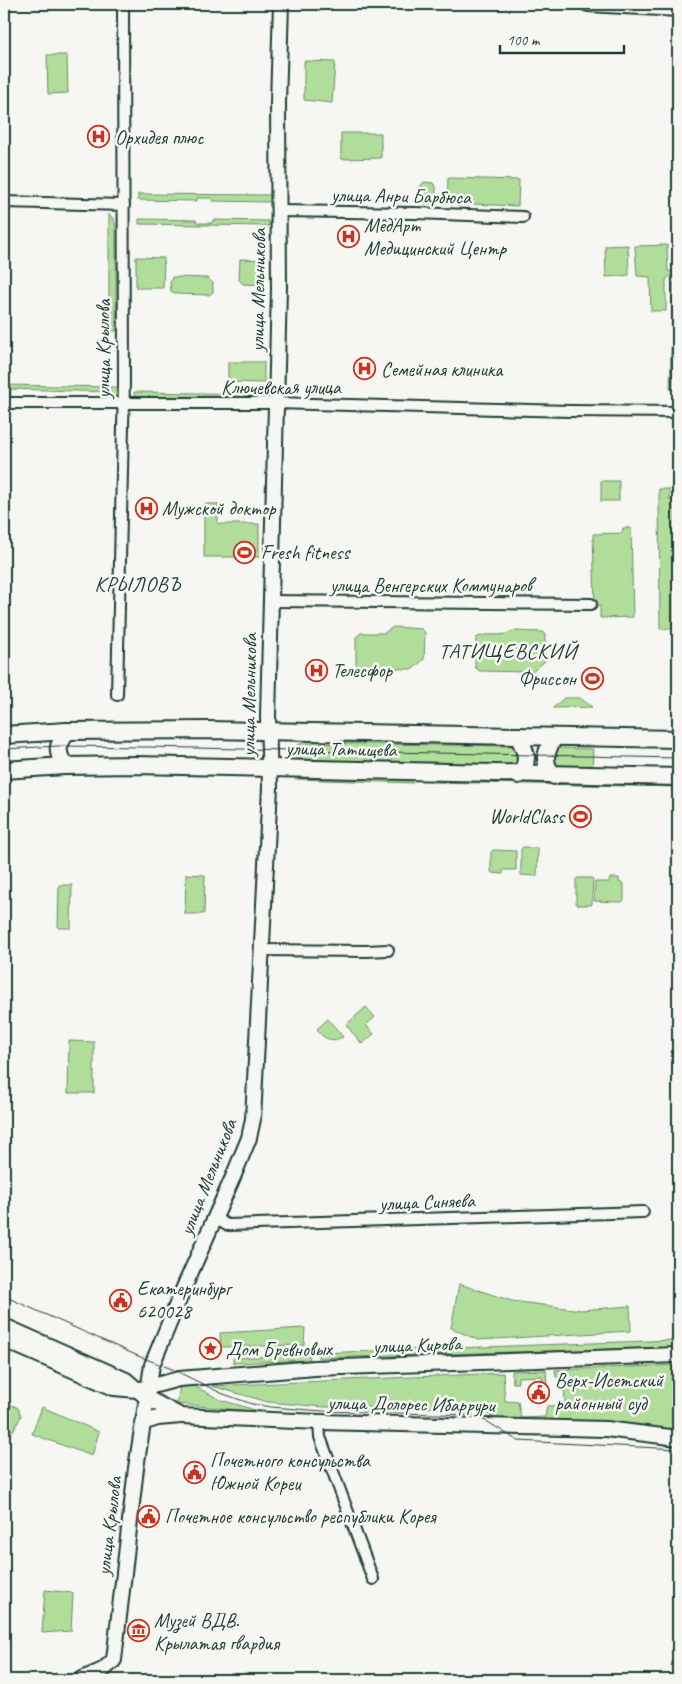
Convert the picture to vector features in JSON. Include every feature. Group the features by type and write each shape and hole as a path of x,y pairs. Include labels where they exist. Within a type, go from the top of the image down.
{"main road":[{"name":"улица Татищева","path":"4,735 67,731 268,732 678,739"},
{"path":"64,766 58,753 58,746 67,731"},
{"path":"518,736 526,754 524,769 518,775"},
{"path":"554,737 548,747 546,758 548,769 554,776"},
{"name":"улица Татищева","path":"4,770 64,766 137,766 554,776 678,777"}],"street":[{"name":"улица Крылова","path":"117,695 123,404 123,4"},
{"name":"улица Мельникова","path":"152,1365 252,1129 270,787 268,732 279,289 278,102 282,4"},
{"path":"588,4 678,9"},
{"path":"4,202 124,205"},
{"name":"улица Анри Барбюса","path":"279,211 423,213 523,217"},
{"name":"Ключевская улица","path":"4,403 275,403 678,412"},
{"name":"улица Венгерских Коммунаров","path":"271,601 590,604"},
{"path":"261,950 388,950"},
{"name":"улица Синяева","path":"214,1218 227,1225 643,1212"},
{"path":"4,1326 165,1391 164,1403 177,1413"},
{"path":"4,1340 129,1395 142,1408 142,1423 177,1413"},
{"name":"улица Кирова","path":"152,1385 315,1368 678,1355"},
{"name":"улица Крылова","path":"80,1680 103,1670 114,1660 142,1423 152,1385 152,1365"},
{"path":"152,1365 156,1375 152,1385"},
{"path":"152,1365 142,1378 137,1380 152,1385"},
{"path":"114,1388 152,1385"},
{"name":"улица Долорес Ибаррури","path":"152,1385 177,1413 319,1422 606,1429 678,1438"},
{"path":"319,1422 320,1437 373,1579"}],"green space":[{"path":"47,55 67,55 68,93 48,94"},
{"path":"304,61 335,62 332,103 304,100"},
{"path":"341,133 381,133 381,158 341,159"},
{"path":"448,178 519,180 518,206 447,203"},
{"path":"424,182 433,183 436,187 436,204 420,203 420,187"},
{"path":"138,194 271,195 271,202 212,201 212,198 197,198 197,201 138,200"},
{"path":"109,214 114,219 116,227 116,331 109,331"},
{"path":"139,219 196,220 197,223 212,223 213,220 269,221 269,226 139,224"},
{"path":"628,245 629,275 606,277 605,246"},
{"path":"667,245 668,271 678,271 666,279 666,311 651,311 650,277 637,276 635,246"},
{"path":"136,257 164,258 163,288 136,288"},
{"path":"240,259 265,260 264,285 243,284 239,280"},
{"path":"172,277 207,278 213,283 213,292 209,295 177,294 171,291"},
{"path":"678,279 678,389 670,389 673,283"},
{"path":"228,362 264,362 264,383 228,382"},
{"path":"4,385 116,387 117,395 115,399 110,399 110,392 11,389 10,397 4,394"},
{"path":"134,392 265,394 265,400 135,400"},
{"path":"601,481 619,481 619,501 601,501"},
{"path":"659,489 669,489 669,499 678,500 678,628 660,629"},
{"path":"204,504 218,504 218,524 259,524 259,557 204,557"},
{"path":"623,528 631,528 633,617 600,618 600,605 595,605 593,534 622,533"},
{"path":"393,627 422,629 425,633 424,659 413,669 361,668 356,664 356,637 361,633 384,633"},
{"path":"513,631 543,632 545,635 545,661 532,672 479,671 475,667 476,638"},
{"path":"564,698 580,698 592,707 553,708"},
{"path":"302,743 515,746 520,766 298,762 298,745"},
{"path":"558,748 593,749 592,770 552,767 554,750"},
{"path":"296,775 409,780 413,783 295,779"},
{"path":"432,779 678,784 678,787 430,782"},
{"path":"523,847 538,849 536,876 521,875 521,849"},
{"path":"493,850 516,851 516,870 503,870 503,874 492,873 491,852"},
{"path":"186,874 205,875 204,914 185,914"},
{"path":"610,878 619,878 619,882 624,884 624,900 622,902 594,901 595,882 609,882"},
{"path":"576,879 593,879 591,905 576,904"},
{"path":"59,885 72,885 71,928 58,928"},
{"path":"366,1007 375,1017 366,1025 374,1034 362,1044 346,1025"},
{"path":"328,1019 343,1037 328,1039 319,1033 317,1029"},
{"path":"69,1041 94,1042 94,1093 68,1093"},
{"path":"459,1284 512,1301 581,1310 630,1306 631,1331 478,1340 451,1328"},
{"path":"305,1328 304,1345 221,1347 220,1333"},
{"path":"675,1340 678,1342 678,1347 318,1358 318,1353"},
{"path":"309,1354 310,1360 233,1363 233,1358"},
{"path":"678,1365 678,1432 500,1422 479,1408 324,1407 268,1402 212,1386 503,1373 505,1401 518,1402 521,1418 545,1417 547,1406 565,1405 564,1377 556,1377 555,1370"},
{"path":"546,1370 547,1387 543,1387 542,1376 518,1377 518,1383 513,1383 512,1371"},
{"path":"180,1386 194,1386 221,1400 262,1412 177,1404"},
{"path":"8,1403 18,1408 21,1416 15,1428 4,1439 4,1407"},
{"path":"42,1407 99,1432 92,1456 32,1434"},
{"path":"45,1590 73,1593 71,1631 42,1633"}],"tram line":[{"path":"4,749 58,746 146,747 678,758"},
{"path":"4,1296 138,1356 172,1369 221,1393 252,1404 323,1411 472,1415 488,1422 518,1441 678,1449"}],"place":[{"name":"Орхидея плюс","path":"99,137"},
{"name":"МедАрт Медицинский Центр","path":"348,236"},
{"name":"Семейная клиника","path":"365,369"},
{"name":"Мужской доктор","path":"146,508"},
{"name":"Fresh fitness","path":"245,552"},
{"name":"Телесфор","path":"316,670"},
{"name":"Фриссон","path":"592,678"},
{"name":"WorldClass","path":"580,816"},
{"name":"Екатеринбург 620028","path":"121,1300"},
{"name":"Дом Бревновых","path":"210,1349"},
{"name":"Верх-Исетский районный суд","path":"539,1392"},
{"name":"Почетного консульства Южной Кореи","path":"194,1472"},
{"name":"Почетное консульство республики Корея","path":"149,1516"},
{"name":"Музей ВДВ. Крылатая гвардия","path":"138,1631"}],"district":[{"name":"КРЫЛОВЪ","path":"138,584"},
{"name":"ТАТИЩЕВСКИЙ","path":"508,651"}]}
